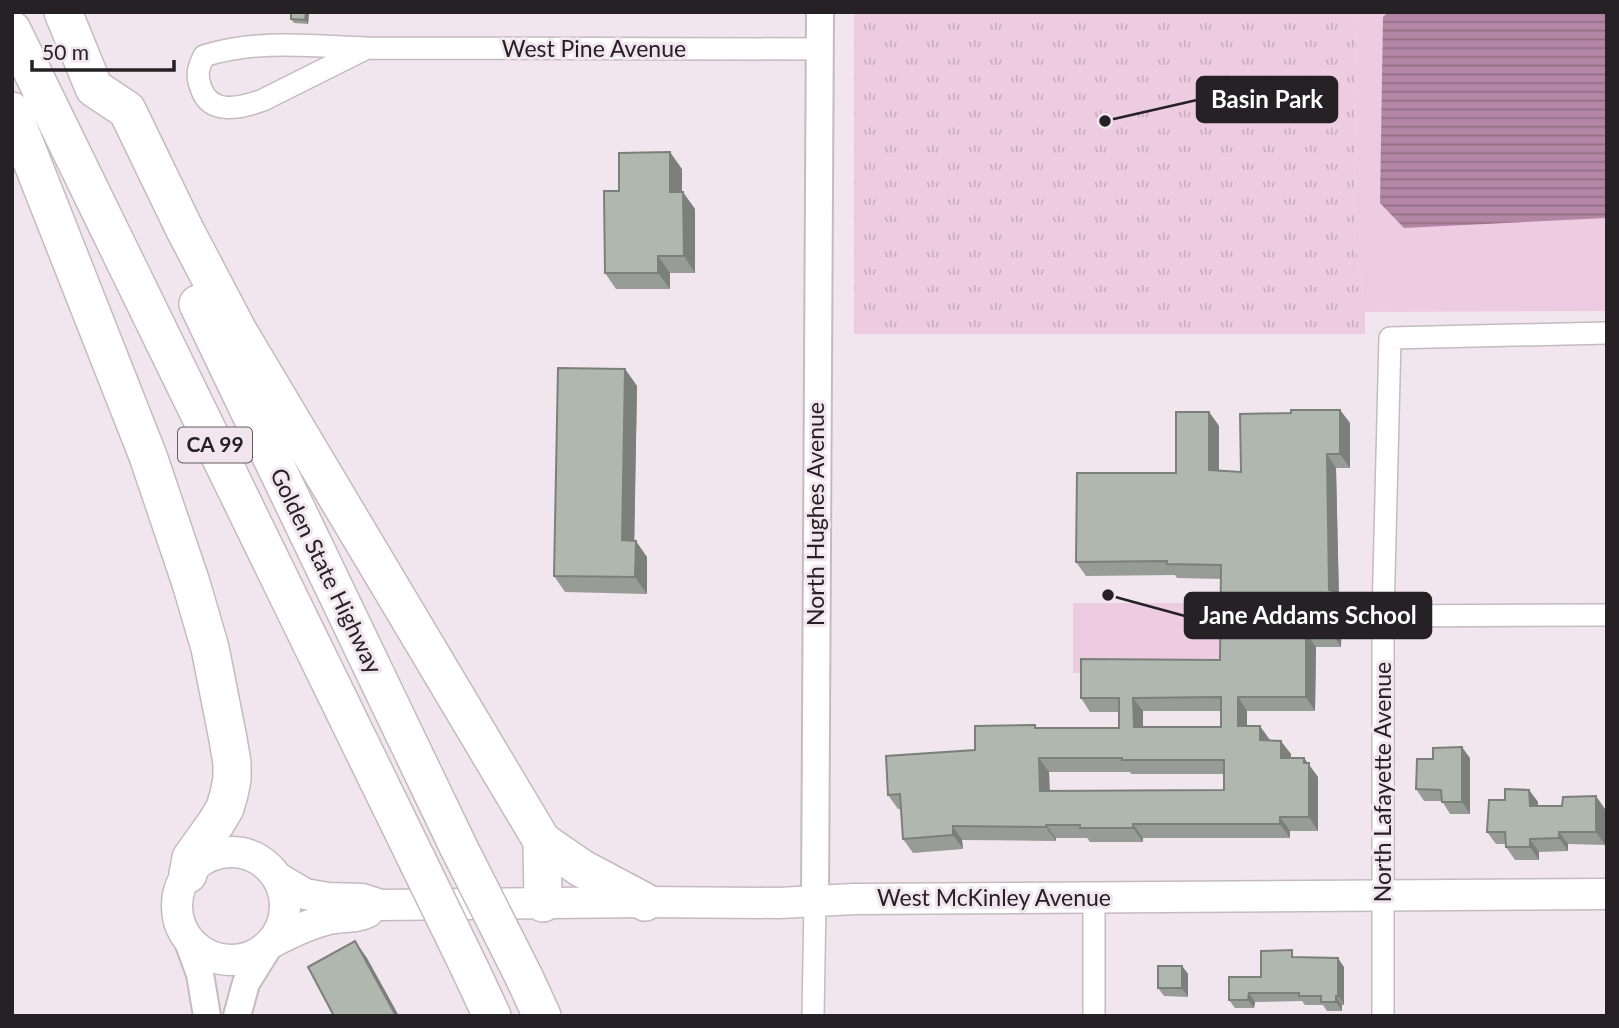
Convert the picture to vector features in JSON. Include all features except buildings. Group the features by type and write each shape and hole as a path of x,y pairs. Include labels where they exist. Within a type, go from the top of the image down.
{"highway":[{"name":"Golden State Highway","path":"57,12 542,1016"},
{"path":"63,12 94,88 127,110 238,331 542,841 581,868 645,902"},
{"name":"Golden State Highway","path":"12,30 492,1016"},
{"path":"12,111 148,456 191,583 212,658 232,763 232,779 225,807 191,858 188,874"},
{"path":"542,841 543,903"}],"main road":[{"name":"West McKinley Avenue","path":"188,874 200,862 216,855 234,852 258,860 278,878 306,894 362,899 381,905 1607,894"},
{"path":"186,936 179,921 177,905 180,889 188,874"},
{"path":"271,943 281,928 285,911 284,894 278,878"},
{"name":"West McKinley Avenue","path":"186,936 197,948 211,957 243,959 302,927 334,917 363,914 381,905"}],"street":[{"name":"North Hughes Avenue","path":"813,1016 820,12"},
{"name":"West Pine Avenue","path":"367,48 248,105 228,108 213,104 204,97 197,76 204,56 253,45 367,48 820,49"},
{"name":"North Lafayette Avenue","path":"1383,1016 1383,616 1390,338 1607,333"},
{"path":"1383,616 1607,615"},
{"path":"1094,898 1094,1016"},
{"path":"186,936 200,974 207,1016"},
{"path":"237,1016 246,983 271,943"}],"green space":[{"path":"854,12 1357,12 1354,230 1365,312 1365,334 854,334"},
{"path":"1357,12 1607,12 1607,311 1365,312 1354,230"},
{"path":"1073,603 1230,603 1230,674 1073,673"}],"shaded area":[{"path":"1388,12 1607,12 1607,218 1404,228 1380,203 1383,17"}],"place":[{"name":"Basin Park","path":"1105,121"},
{"name":"Jane Addams School","path":"1108,595"}]}
